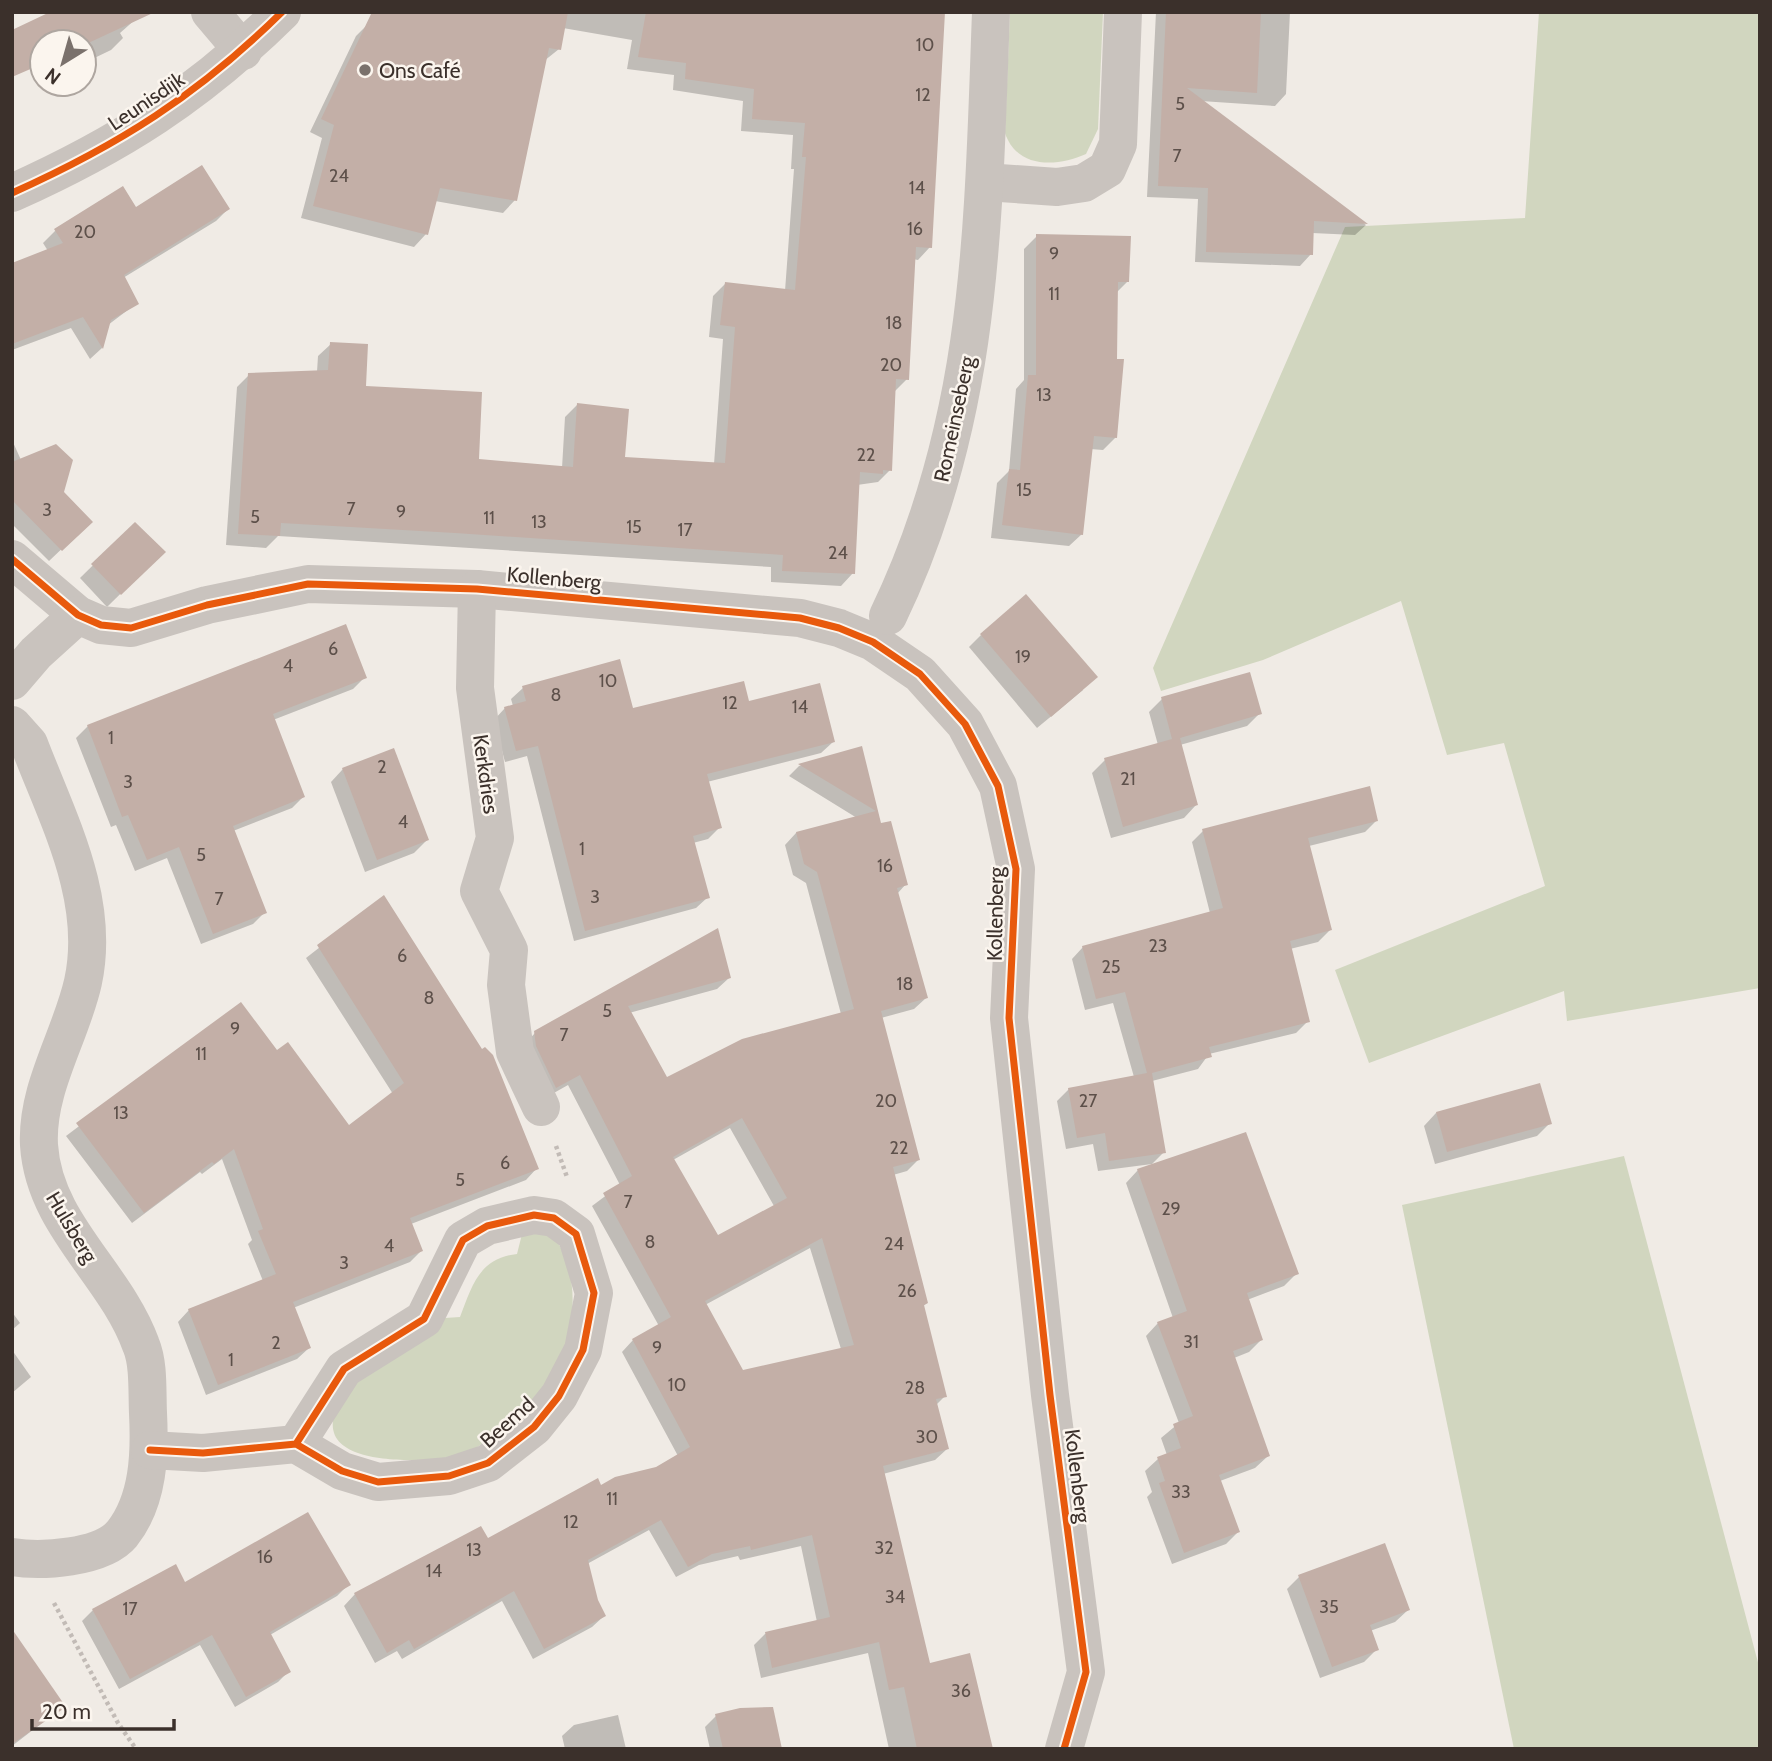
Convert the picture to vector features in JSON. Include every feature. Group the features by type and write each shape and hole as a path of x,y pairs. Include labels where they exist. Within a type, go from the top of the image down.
{"street":[{"path":"210,12 243,51"},
{"name":"Leunisdijk","path":"12,193 113,145 185,99 243,51 282,12"},
{"name":"Romeinseberg","path":"888,616 910,571 936,500 957,424 974,321 985,182 990,12"},
{"path":"985,182 1057,187 1084,183 1107,169 1118,144 1123,12"},
{"name":"Kollenberg","path":"12,559 78,615 101,625 131,628 207,605 308,584 477,589 800,618 839,628 873,642 920,674 965,724 998,786 1016,869 1009,1018 1050,1395 1086,1672 1064,1749"},
{"name":"Kerkdries","path":"477,589 475,688 495,838 479,891 509,950 506,985 515,1052 541,1107"},
{"path":"12,681 36,653 78,615"},
{"name":"Hulsberg","path":"12,725 29,744 83,890 88,939 83,982 49,1082 41,1116 39,1143 43,1175 53,1203 113,1291 142,1346 150,1450 142,1497 121,1536 86,1554 24,1559"},
{"path":"150,1450 203,1453 296,1444 344,1369 424,1319 464,1240 487,1226 534,1215 554,1218"},
{"name":"Beemd","path":"296,1444 342,1471 378,1482 449,1476 488,1463 534,1427 559,1396 583,1350 594,1293 576,1234 554,1218"}],"path":[{"path":"541,1107 568,1175 554,1218"},
{"path":"24,1559 42,1581 136,1749"}],"green space":[{"path":"1010,12 1103,12 1098,129 1086,154 1063,161 1039,162 1028,159 1011,145 1005,133"},
{"path":"1539,12 1760,12 1760,988 1567,1021 1564,991 1369,1063 1335,970 1545,886 1504,743 1447,755 1401,601 1263,660 1161,691 1153,668 1345,227 1525,218"},
{"path":"1624,1156 1760,1670 1760,1749 1514,1749 1402,1205"},
{"path":"522,1234 545,1234 556,1240 571,1278 571,1323 564,1353 551,1378 541,1390 487,1440 459,1455 422,1460 385,1459 350,1450 339,1441 333,1428 335,1412 347,1390 378,1364 445,1318 460,1317 479,1275 494,1261 517,1254"}],"building":[{"path":"50,12 155,12 98,38 98,28 28,28 28,70 12,77 12,30"},
{"path":"372,12 568,12 561,50 549,48 517,201 440,188 428,235 313,206 334,125 321,119"},
{"path":"646,12 945,12 932,248 916,247 909,380 896,379 892,471 883,470 883,474 860,472 855,574 782,571 783,555 455,533 281,523 280,536 238,534 248,373 328,370 330,342 368,344 366,386 482,392 479,459 573,467 577,403 629,409 625,457 725,463 735,327 720,325 725,282 795,290 806,157 802,157 805,123 752,119 754,89 685,79 686,63 638,57"},
{"path":"1166,12 1261,12 1257,93 1187,88 1368,224 1314,221 1313,255 1206,252 1208,188 1158,186"},
{"path":"202,165 230,209 124,275 139,304 111,320 103,349 83,317 12,344 12,263 63,243 54,229 123,186 136,207"},
{"path":"1036,234 1131,236 1129,282 1118,282 1117,359 1124,359 1117,438 1094,436 1083,535 1002,525 1009,469 1020,470 1028,375 1036,375"},
{"path":"56,444 73,460 64,492 93,522 62,551 12,500 12,462"},
{"path":"135,522 166,552 121,595 91,564"},
{"path":"1026,594 1098,677 1051,717 980,634"},
{"path":"346,624 367,678 273,714 305,797 233,826 267,913 213,934 179,847 147,860 128,815 122,817 87,725"},
{"path":"620,659 633,708 744,681 749,701 820,683 835,742 707,774 722,828 693,836 710,898 585,931 538,746 516,751 504,707 526,701 522,686"},
{"path":"1250,672 1262,714 1180,738 1198,805 1123,827 1104,758 1172,739 1161,697"},
{"path":"862,746 881,823 891,821 908,885 897,888 928,998 881,1011 920,1160 893,1167 928,1303 924,1305 947,1397 936,1399 949,1449 883,1466 930,1663 970,1653 993,1749 917,1749 904,1687 889,1690 879,1642 772,1668 765,1632 830,1617 812,1535 751,1550 750,1546 712,1554 688,1567 661,1520 588,1560 598,1600 606,1616 544,1649 514,1591 414,1649 409,1640 387,1653 354,1593 481,1526 488,1538 598,1478 601,1485 615,1477 656,1467 690,1447 632,1339 671,1317 603,1193 632,1176 580,1075 556,1088 536,1046 534,1031 718,928 731,978 628,1006 667,1077 742,1039 854,1009 817,872 804,864 796,832 876,811 798,764","holes":["742,1118 787,1198 718,1235 673,1157","822,1238 854,1345 743,1370 705,1301"]},
{"path":"394,748 429,840 377,860 342,768"},
{"path":"1370,786 1378,821 1308,838 1332,930 1290,941 1310,1022 1209,1047 1212,1057 1152,1073 1166,1153 1109,1161 1105,1133 1077,1138 1068,1088 1147,1073 1125,992 1096,999 1082,946 1223,908 1202,829"},
{"path":"384,895 482,1049 485,1047 493,1055 539,1169 410,1218 423,1251 293,1302 311,1348 218,1385 188,1309 276,1274 258,1231 263,1229 234,1149 214,1164 212,1162 144,1213 76,1123 241,1002 277,1050 288,1042 349,1125 404,1083 317,945"},
{"path":"1540,1083 1552,1124 1447,1152 1436,1112"},
{"path":"1246,1132 1299,1274 1247,1293 1263,1340 1233,1351 1270,1456 1219,1475 1240,1532 1184,1553 1159,1483 1165,1481 1157,1457 1181,1448 1173,1424 1193,1416 1157,1322 1187,1311 1137,1169"},
{"path":"308,1512 351,1585 270,1632 291,1672 246,1697 212,1635 130,1679 92,1609 176,1564 185,1582"},
{"path":"1385,1543 1410,1610 1370,1625 1379,1650 1332,1667 1298,1575"},
{"path":"12,1629 66,1707 12,1744"},
{"path":"773,1707 782,1749 723,1749 715,1714 740,1708"}],"cycle path":[{"path":"12,193 88,156 156,116 219,69 282,12"},
{"path":"12,559 78,615 101,625 131,628 207,605 308,584 477,589 800,618 839,628 873,642 920,674 965,724 998,786 1016,869 1009,1018 1050,1395 1086,1672 1064,1749"},
{"path":"150,1450 203,1453 296,1444 344,1369 424,1319 463,1240 487,1226 534,1215 554,1218 576,1234 594,1293 583,1350 559,1396 534,1427 488,1463 449,1476 378,1482 342,1471 296,1444"}],"place":[{"name":"Ons Café","path":"365,70"}]}
